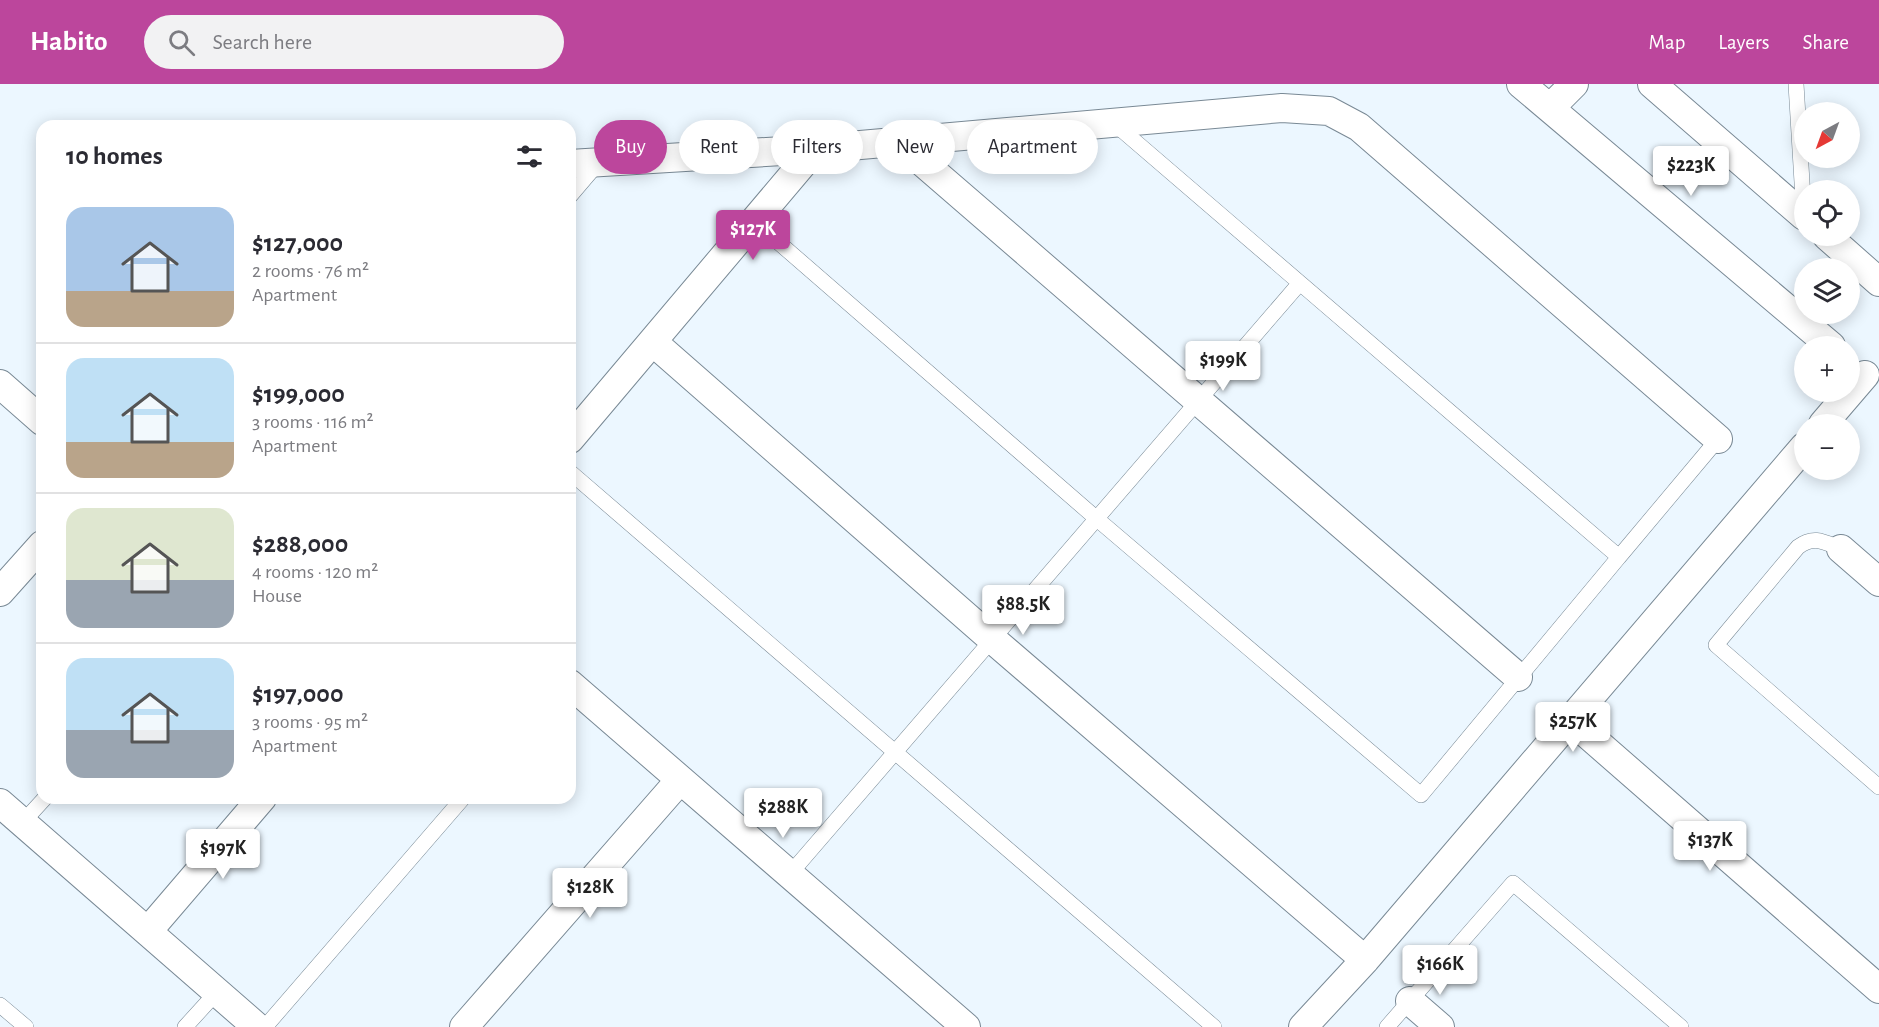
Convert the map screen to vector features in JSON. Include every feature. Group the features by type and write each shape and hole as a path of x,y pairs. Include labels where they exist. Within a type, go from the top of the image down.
{"street":[{"path":"1521,84 1819,336"},
{"path":"1550,108 1574,84"},
{"path":"1652,84 1794,207"},
{"path":"955,138 1116,125 1282,108 1329,111 1359,126 1718,439"},
{"path":"667,158 771,152"},
{"path":"576,164 594,162"},
{"path":"576,432 654,343 794,174"},
{"path":"936,174 1518,677"},
{"path":"1838,246 1879,282"},
{"path":"654,343 992,639 1365,960"},
{"path":"1832,414 1865,375"},
{"path":"0,384 36,416"},
{"path":"1303,1027 1365,960 1794,459"},
{"path":"1841,549 1879,582"},
{"path":"0,592 36,551"},
{"path":"576,689 966,1027"},
{"path":"1571,720 1879,989"},
{"path":"464,1027 681,780"},
{"path":"0,803 256,1027"},
{"path":"148,931 257,804"},
{"path":"1410,1001 1440,1027"}],"lane":[{"path":"1796,84 1802,180"},
{"path":"1116,125 1619,557"},
{"path":"576,189 594,168"},
{"path":"755,222 1097,519 1421,795 1718,439"},
{"path":"789,875 1299,284"},
{"path":"576,477 893,753 1214,1027"},
{"path":"1841,549 1818,539 1807,541 1716,645 1879,788"},
{"path":"22,823 39,804"},
{"path":"265,1027 458,804"},
{"path":"1387,1027 1513,883 1682,1027"},
{"path":"184,1027 216,993"},
{"path":"0,1005 26,1027"}]}
